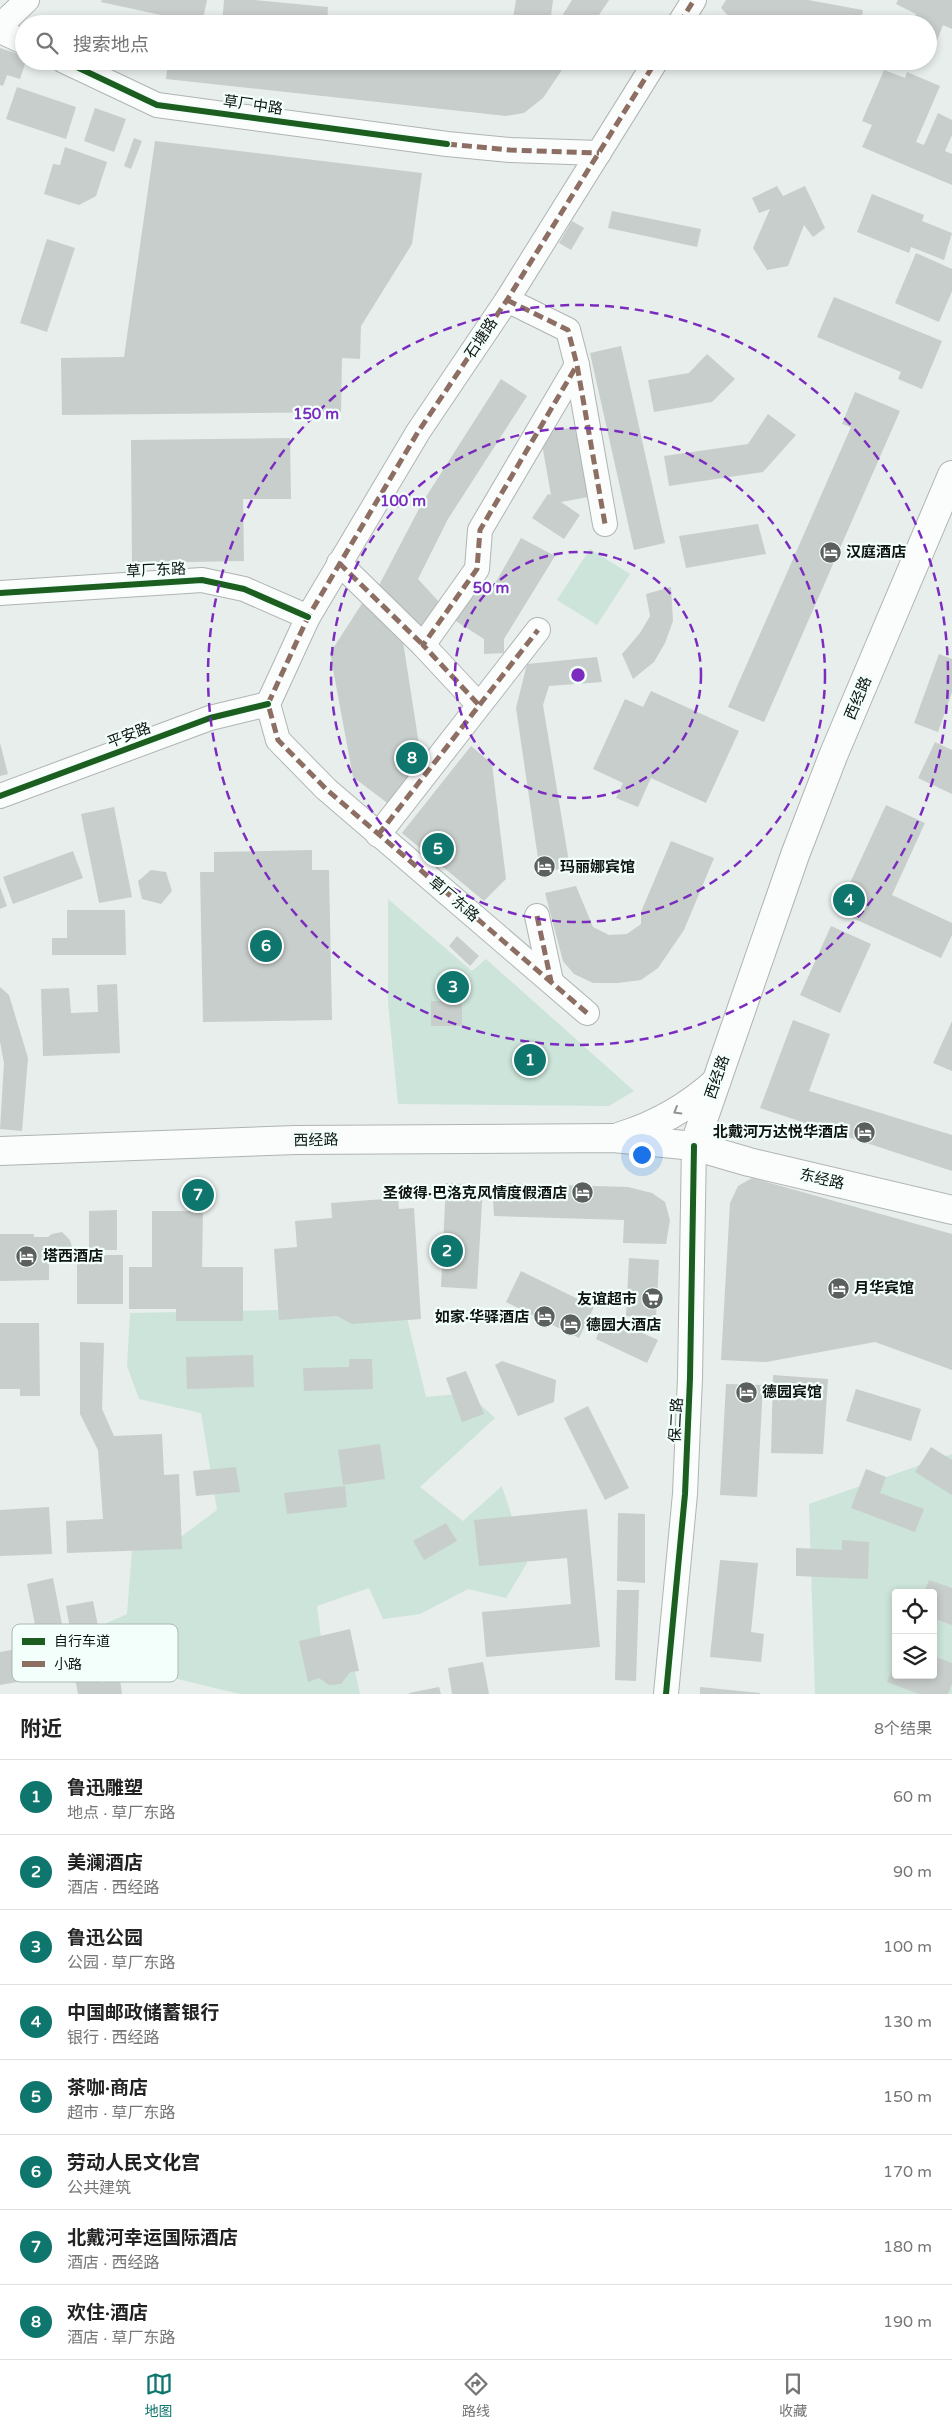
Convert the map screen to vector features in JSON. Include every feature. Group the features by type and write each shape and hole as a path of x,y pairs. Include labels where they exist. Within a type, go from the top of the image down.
{"main road":[{"name":"西经路","path":"0,1152 296,1140 613,1138 694,1146 795,855 833,756 952,475"},
{"path":"613,1138 645,1129 681,1109 716,1082"},
{"name":"东经路","path":"694,1146 748,1162 952,1210"}],"street":[{"path":"0,26 27,0"},
{"path":"685,15 694,0"},
{"path":"0,31 15,38"},
{"name":"草厂中路","path":"83,70 157,105 447,144 510,150 599,153"},
{"name":"石塘路","path":"308,616 418,432 507,300 650,70"},
{"path":"507,300 568,330 577,365 605,524"},
{"path":"423,645 478,569 480,530 577,365"},
{"path":"339,563 423,645 478,704"},
{"name":"草厂东路","path":"0,593 202,580 244,589 308,616"},
{"path":"268,704 308,616"},
{"path":"378,835 478,704 491,692 538,630"},
{"name":"草厂东路","path":"268,704 278,740 326,789 587,1013"},
{"name":"平安路","path":"0,796 210,718 268,704"},
{"path":"537,916 551,982"},
{"name":"保二路","path":"666,1694 685,1494 690,1378 694,1146"}],"green space":[{"path":"590,549 630,574 597,625 557,600"},
{"path":"388,899 472,971 486,959 634,1091 609,1106 398,1104 388,1003"},
{"path":"327,1309 406,1314 426,1397 468,1393 495,1418 420,1487 463,1521 502,1486 527,1563 506,1598 468,1589 420,1614 383,1619 369,1588 317,1606 323,1652 354,1667 360,1694 240,1694 178,1679 178,1624 107,1624 127,1614 132,1550 182,1536 217,1510 201,1413 139,1399 127,1366 130,1313"},
{"path":"952,1454 952,1694 815,1694 809,1504"}],"building":[{"path":"102,0 207,0 204,15 161,15 101,2"},
{"path":"224,0 254,0 328,7 328,15 223,15"},
{"path":"516,0 553,0 551,15 514,15"},
{"path":"572,0 609,0 599,15 563,15"},
{"path":"726,0 808,0 863,10 862,15 728,15 721,8"},
{"path":"898,0 952,0 952,29 943,25 937,41 937,15 916,15 896,4"},
{"path":"0,48 15,53 15,70 23,70 20,79 7,75 3,86 0,85"},
{"path":"167,70 562,70 543,98 524,113 506,116 166,79"},
{"path":"884,70 905,78 907,72 940,86 916,142 924,145 938,113 952,120 952,135 945,151 952,154 952,185 862,147 872,125 862,121"},
{"path":"17,87 76,107 66,139 6,119"},
{"path":"95,108 126,119 114,152 84,141"},
{"path":"134,138 142,141 131,169 124,166"},
{"path":"155,141 422,173 412,244 361,326 360,359 342,358 341,412 62,415 61,358 124,357"},
{"path":"65,147 107,162 96,196 79,205 44,194 53,164 60,165"},
{"path":"777,186 783,196 805,186 825,228 813,237 804,225 788,266 767,270 753,248 770,209 759,213 752,198"},
{"path":"872,194 924,215 922,221 952,233 944,260 911,247 909,253 857,232"},
{"path":"612,211 701,229 697,247 608,228"},
{"path":"572,221 584,228 571,250 559,243"},
{"path":"47,239 75,248 47,332 20,323"},
{"path":"916,253 952,269 952,291 939,322 895,303"},
{"path":"834,297 942,341 922,389 898,379 901,372 817,337"},
{"path":"621,346 665,543 634,550 590,353"},
{"path":"707,354 735,379 712,402 654,412 648,380 689,373"},
{"path":"501,379 527,396 448,519 418,579 440,603 421,628 375,593 422,503"},
{"path":"855,392 900,411 764,722 728,707 851,427 842,424"},
{"path":"768,414 796,435 763,472 669,486 664,456 748,444"},
{"path":"575,427 588,497 561,502 580,515 564,539 532,518 548,494 551,495 540,433"},
{"path":"290,438 291,499 243,499 244,561 132,563 131,440"},
{"path":"758,524 766,554 686,568 679,536"},
{"path":"521,538 555,556 504,639 504,653 484,654 484,639 451,618 473,586 489,594"},
{"path":"671,587 673,621 665,643 654,662 633,679 622,654 640,633 650,616 646,594"},
{"path":"363,602 402,635 422,764 390,805 353,777 330,653"},
{"path":"939,654 952,659 952,692 938,732 914,723"},
{"path":"597,657 602,682 549,686 543,705 570,868 540,872 516,708 527,664"},
{"path":"651,691 739,731 706,803 651,778 638,807 616,798 623,783 593,769 625,699 643,707"},
{"path":"935,742 952,750 952,794 918,778"},
{"path":"0,743 8,774 0,776"},
{"path":"471,746 492,764 506,879 484,901 402,833"},
{"path":"886,805 925,823 892,895 952,923 952,935 941,958 837,911"},
{"path":"114,807 132,897 99,903 81,814"},
{"path":"671,841 714,858 684,930 658,968 641,980 618,983 593,983 574,974 563,961 545,893 576,886 593,927 609,935 627,934 641,924 641,912"},
{"path":"312,850 312,870 329,870 332,1020 203,1022 200,872 214,872 214,852"},
{"path":"73,851 83,878 13,904 3,877"},
{"path":"151,870 166,872 172,891 161,904 142,899 138,881"},
{"path":"0,887 7,906 0,909"},
{"path":"67,910 125,910 126,955 52,955 52,938 67,938"},
{"path":"831,926 871,944 840,1013 800,995"},
{"path":"457,936 479,956 470,966 449,946"},
{"path":"117,984 120,1053 43,1056 41,989 69,988 71,1013 98,1012 97,985"},
{"path":"0,987 9,995 28,1058 22,1131 0,1129 4,1063 0,1042"},
{"path":"431,1001 462,1001 462,1026 431,1026"},
{"path":"793,1020 830,1034 809,1091 952,1135 952,1171 760,1108"},
{"path":"952,1021 952,1071 933,1063"},
{"name":"月华宾馆","path":"752,1178 952,1234 952,1370 875,1342 766,1362 721,1360 730,1203 738,1186"},
{"path":"446,1183 483,1185 477,1289 441,1287"},
{"path":"492,1183 628,1187 652,1193 665,1202 670,1220 666,1244 623,1243 624,1220 494,1216"},
{"path":"398,1198 399,1209 414,1208 421,1319 352,1324 337,1316 279,1320 274,1249 297,1247 295,1221 332,1218 331,1203"},
{"path":"117,1210 117,1250 89,1250 89,1211"},
{"path":"152,1211 203,1211 202,1267 243,1267 243,1321 176,1321 176,1309 129,1309 129,1267 152,1267"},
{"name":"塔西酒店","path":"62,1232 70,1240 73,1251 60,1251 49,1261 49,1280 0,1281 0,1234 34,1234 34,1237 48,1237"},
{"path":"77,1255 123,1255 123,1304 77,1304"},
{"path":"629,1258 659,1260 656,1318 626,1316"},
{"path":"521,1271 594,1307 579,1338 506,1302"},
{"path":"605,1316 658,1340 647,1363 596,1339"},
{"path":"0,1323 39,1323 40,1396 20,1396 20,1389 0,1389"},
{"path":"80,1342 104,1343 102,1409 114,1436 162,1434 164,1475 179,1474 182,1549 67,1553 66,1521 103,1519 98,1450 80,1414"},
{"path":"253,1355 254,1387 187,1389 186,1357"},
{"path":"349,1359 372,1359 373,1389 304,1391 303,1368 349,1367"},
{"path":"502,1361 556,1380 554,1402 518,1416 495,1365"},
{"path":"466,1371 484,1414 462,1422 446,1378"},
{"path":"773,1375 828,1379 823,1454 771,1453"},
{"path":"726,1384 763,1385 757,1497 720,1495"},
{"path":"856,1389 921,1409 911,1441 846,1421"},
{"path":"588,1406 629,1488 605,1500 564,1418"},
{"path":"380,1444 385,1479 343,1485 338,1450"},
{"path":"931,1447 952,1460 952,1495 915,1472"},
{"path":"236,1467 240,1492 196,1496 193,1471"},
{"path":"866,1469 886,1477 880,1493 924,1509 915,1532 851,1508"},
{"path":"345,1486 347,1507 287,1514 284,1493"},
{"path":"49,1507 52,1554 0,1556 0,1510"},
{"path":"587,1509 600,1647 486,1657 482,1612 571,1604 567,1558 479,1566 474,1520"},
{"path":"618,1513 645,1514 645,1583 617,1581"},
{"path":"446,1523 457,1541 424,1560 413,1541"},
{"path":"842,1540 869,1542 868,1579 796,1576 796,1548 842,1550"},
{"path":"720,1560 758,1563 751,1632 764,1634 761,1662 710,1657"},
{"path":"53,1578 62,1624 35,1624 27,1584"},
{"path":"929,1580 952,1588 952,1625 937,1619 937,1589 926,1589"},
{"path":"617,1590 639,1590 636,1681 615,1680"},
{"path":"93,1601 98,1624 69,1624 66,1606"},
{"path":"350,1629 359,1671 350,1672 341,1684 329,1685 319,1678 308,1682 299,1641"},
{"path":"12,1650 12,1682 17,1682 0,1685 0,1652"},
{"path":"937,1657 952,1663 952,1683 948,1694 919,1694 887,1682 892,1670 892,1679 937,1679"},
{"path":"483,1662 489,1694 452,1694 448,1668"},
{"path":"76,1682 120,1682 122,1694 78,1694"},
{"path":"439,1687 441,1694 409,1694 409,1693"},
{"path":"700,1687 760,1693 760,1694 700,1694"}],"marked path":[{"path":"685,15 694,0"},
{"path":"587,1013 326,789 278,740 268,704 308,617 418,432 507,300 650,70"},
{"path":"447,144 510,150 599,153"},
{"path":"507,300 568,330 577,365 605,524"},
{"path":"478,704 423,645 477,569 480,530 577,365"},
{"path":"339,563 423,645"},
{"path":"378,835 538,630"},
{"path":"537,916 551,981"}],"cycle path":[{"path":"83,70 157,105 447,144"},
{"path":"0,593 202,580 244,589 308,617"},
{"path":"0,796 210,718 268,704"},
{"path":"666,1694 685,1494 690,1378 694,1146"}],"place":[{"name":"汉庭酒店","path":"830,552"},
{"name":"欢住·酒店","path":"412,758"},
{"name":"茶咖·商店","path":"438,849"},
{"name":"玛丽娜宾馆","path":"544,867"},
{"name":"中国邮政储蓄银行","path":"849,900"},
{"name":"劳动人民文化宫","path":"266,946"},
{"name":"鲁迅公园","path":"453,987"},
{"name":"鲁迅雕塑","path":"530,1060"},
{"name":"北戴河万达悦华酒店","path":"864,1132"},
{"name":"圣彼得·巴洛克风情度假酒店","path":"583,1193"},
{"name":"北戴河幸运国际酒店","path":"198,1195"},
{"name":"美澜酒店","path":"447,1251"},
{"name":"塔西酒店","path":"27,1256"},
{"name":"月华宾馆","path":"838,1288"},
{"name":"友谊超市","path":"653,1299"},
{"name":"如家·华驿酒店","path":"545,1317"},
{"name":"德园大酒店","path":"570,1325"},
{"name":"德园宾馆","path":"746,1392"}]}
